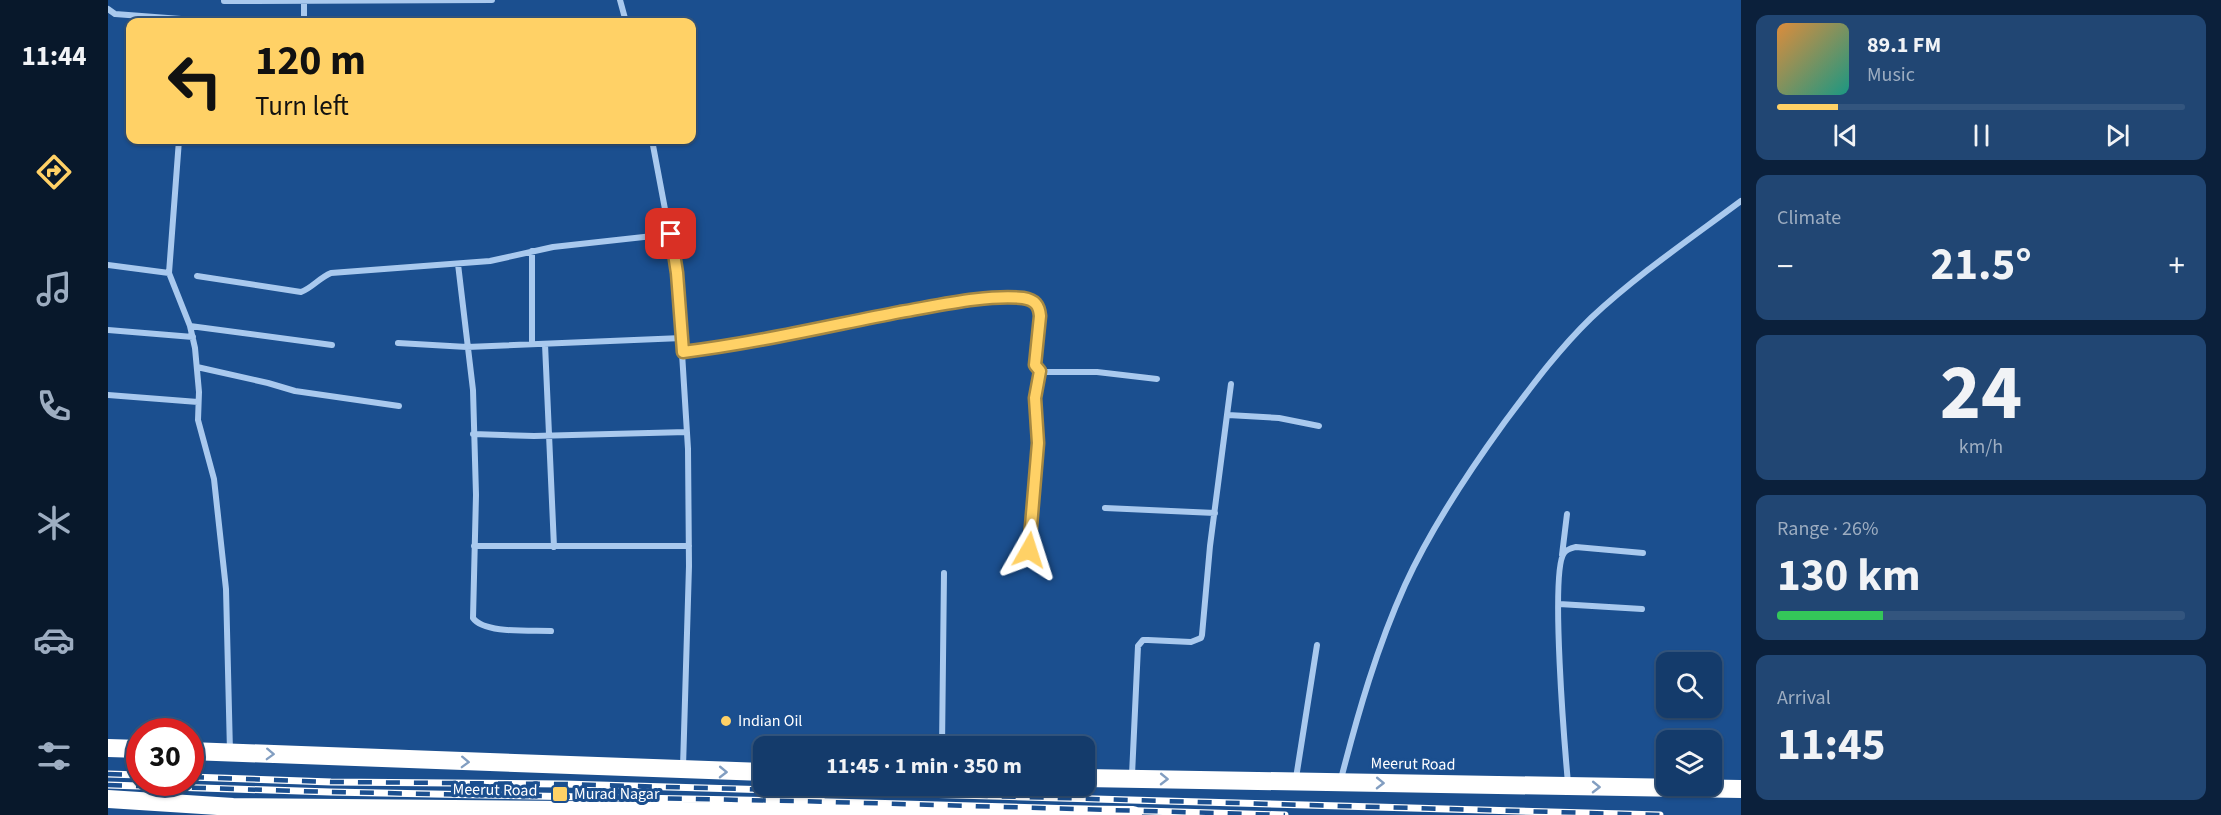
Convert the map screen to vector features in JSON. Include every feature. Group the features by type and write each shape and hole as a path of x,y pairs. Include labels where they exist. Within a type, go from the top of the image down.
{"highway":[{"path":"108,748 126,749"},
{"name":"Meerut Road","path":"204,752 753,772"},
{"name":"Meerut Road","path":"1095,778 1741,789"},
{"path":"815,813 816,796"},
{"name":"Meerut Road","path":"108,799 232,811 1133,815"}],"street":[{"path":"224,1 492,0"},
{"path":"620,0 625,18"},
{"path":"304,1 304,18"},
{"path":"108,9 115,14 168,18"},
{"path":"179,144 169,273 193,337 197,367 198,420 214,479 226,589 230,753"},
{"path":"653,144 677,273 687,432 689,546 682,771"},
{"path":"1340,782 1372,671 1404,587 1431,535 1491,442 1549,365 1590,319 1627,287 1741,201"},
{"path":"197,276 301,292 318,279 331,273 499,260 532,251 671,234"},
{"path":"532,251 532,344"},
{"path":"458,264 473,390 476,495 472,611 476,623 492,629 551,631"},
{"path":"108,265 169,273"},
{"path":"683,352 751,342 917,309 991,299 1024,298 1036,303 1039,308 1035,365 1040,371 1096,372 1157,379"},
{"path":"190,326 332,345"},
{"path":"108,330 193,337"},
{"path":"398,343 469,346 682,338"},
{"path":"545,344 554,547"},
{"path":"197,367 295,391 399,406"},
{"path":"1029,550 1038,443 1035,398 1040,371"},
{"path":"1132,779 1138,646 1143,640 1191,642 1201,638 1204,629 1215,513 1232,384"},
{"path":"108,395 198,402"},
{"path":"1228,415 1279,418 1319,426"},
{"path":"473,434 687,432"},
{"path":"1105,508 1215,513"},
{"path":"1567,514 1559,604 1562,699 1569,786"},
{"path":"474,546 689,546"},
{"path":"1562,558 1569,549 1576,547 1643,553"},
{"path":"942,736 944,573"},
{"path":"1559,604 1642,609"},
{"path":"1296,782 1317,645"}],"railway":[{"path":"108,774 126,775"},
{"path":"204,777 331,782 564,784 1660,815"},
{"path":"108,785 1285,815"}],"place":[{"name":"Indian Oil","path":"726,721"},
{"name":"Murad Nagar","path":"560,794"}],"route":[{"path":"671,234 677,273 683,352 751,342 868,318 976,300 1024,298 1036,303 1040,316 1035,365 1040,371 1035,398 1038,443 1029,550"}]}
